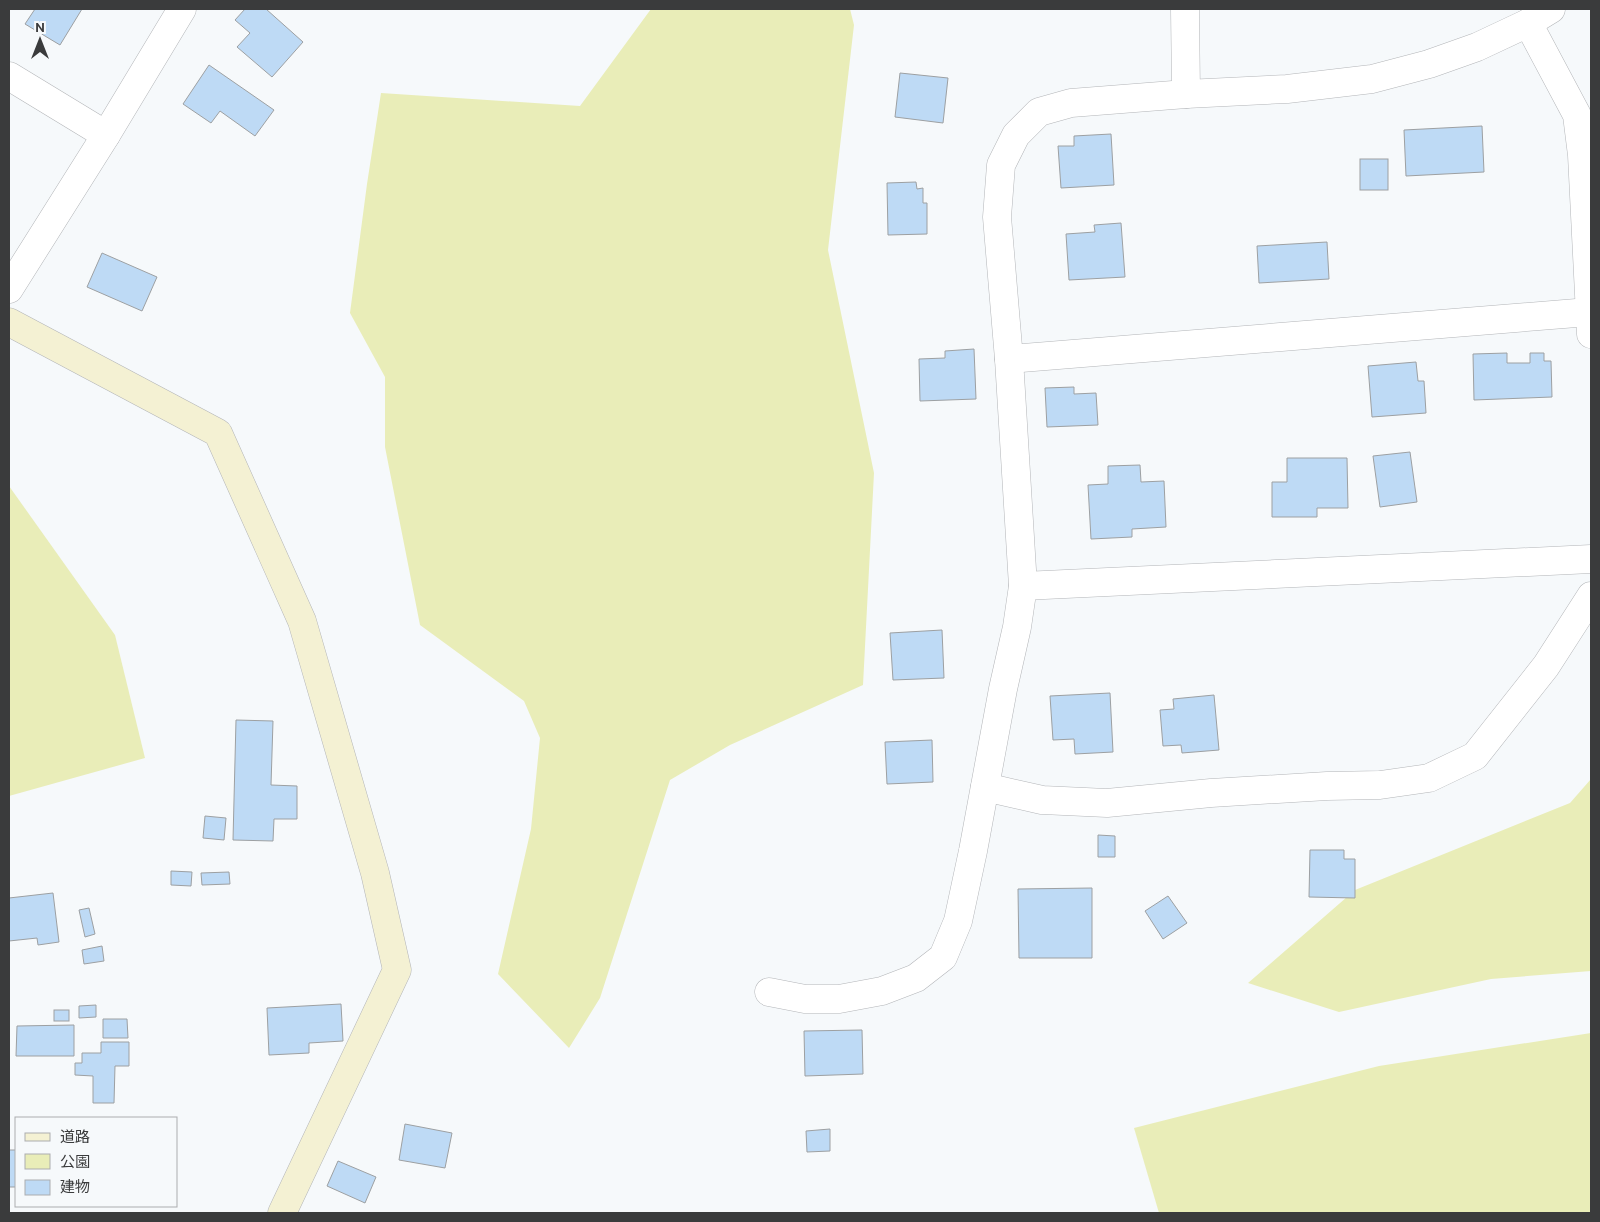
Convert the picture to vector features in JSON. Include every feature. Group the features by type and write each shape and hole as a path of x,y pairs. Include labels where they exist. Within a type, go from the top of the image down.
{"street":[{"path":"9,289 106,135 182,9"},
{"path":"1185,9 1186,94"},
{"path":"769,992 805,999 839,999 882,991 916,978 943,957 958,922 1017,627 1023,586 1009,359 997,217 1001,164 1016,135 1039,112 1072,103 1186,94 1286,89 1372,79 1429,64 1477,47 1539,16 1577,115 1582,155 1590,324 1009,359"},
{"path":"9,76 106,135"},
{"path":"9,322 218,434 302,621 375,873 397,970 282,1213"},
{"path":"1023,586 1591,559"},
{"path":"985,788 1042,800 1107,803 1221,793 1380,784 1429,778 1475,756 1546,666 1591,596"}],"green space":[{"path":"651,9 850,9 854,25 828,250 874,473 863,685 730,745 670,780 600,998 569,1048 498,974 531,829 540,738 524,701 420,625 385,447 385,377 350,313 381,93 580,106"},
{"path":"9,486 115,635 145,758 9,796"},
{"path":"1591,779 1591,971 1491,979 1339,1012 1248,983 1355,890 1570,803"},
{"path":"1591,1033 1591,1213 1159,1213 1134,1128 1379,1066"}],"building":[{"path":"35,9 82,9 60,45 25,24"},
{"path":"245,9 266,9 303,42 272,77 237,47 250,33 235,20"},
{"path":"209,65 274,110 255,136 220,111 211,123 183,104"},
{"path":"900,73 948,78 943,123 895,117"},
{"path":"1482,126 1484,172 1406,176 1404,130"},
{"path":"1111,134 1114,185 1061,188 1058,146 1074,146 1074,136"},
{"path":"1360,159 1388,159 1388,190 1360,190"},
{"path":"916,182 917,189 923,188 923,203 927,203 927,234 888,235 887,183"},
{"path":"1121,223 1125,277 1069,280 1066,234 1095,232 1094,225"},
{"path":"1327,242 1329,279 1259,283 1257,246"},
{"path":"102,253 157,277 142,311 87,287"},
{"path":"974,349 976,399 920,401 919,359 945,358 945,351"},
{"path":"1507,353 1507,363 1530,363 1530,353 1544,353 1544,361 1551,361 1552,397 1474,400 1473,354"},
{"path":"1416,362 1418,381 1424,381 1426,413 1372,417 1368,366"},
{"path":"1074,387 1074,394 1096,393 1098,425 1047,427 1045,388"},
{"path":"1410,452 1417,502 1380,507 1373,456"},
{"path":"1287,458 1347,458 1348,508 1317,508 1317,517 1272,517 1272,482 1287,482"},
{"path":"1140,465 1141,482 1164,481 1166,527 1132,529 1132,537 1091,539 1088,485 1108,484 1108,466"},
{"path":"942,630 944,678 893,680 890,633"},
{"path":"1110,693 1113,752 1075,754 1074,739 1053,740 1050,696"},
{"path":"1214,695 1219,750 1182,753 1181,745 1163,746 1160,710 1174,709 1173,699"},
{"path":"236,720 273,721 271,785 297,786 297,819 274,819 273,841 233,840"},
{"path":"932,740 933,782 887,784 885,742"},
{"path":"205,816 226,818 224,840 203,838"},
{"path":"1098,835 1115,836 1115,857 1098,857"},
{"path":"1310,850 1344,850 1344,859 1355,859 1355,898 1309,897"},
{"path":"171,871 192,872 191,886 171,885"},
{"path":"229,872 230,884 202,885 201,873"},
{"path":"1092,888 1092,958 1019,958 1018,889"},
{"path":"53,893 59,942 38,945 37,938 9,941 9,898"},
{"path":"1168,896 1187,923 1163,939 1145,911"},
{"path":"89,908 95,934 85,937 79,910"},
{"path":"102,946 104,961 84,964 82,950"},
{"path":"341,1004 343,1041 309,1043 309,1053 269,1055 267,1008"},
{"path":"96,1005 96,1017 79,1018 79,1006"},
{"path":"54,1010 69,1010 69,1021 54,1021"},
{"path":"103,1019 127,1019 128,1038 103,1038"},
{"path":"74,1025 74,1056 16,1056 17,1026"},
{"path":"862,1030 863,1074 805,1076 804,1031"},
{"path":"101,1042 129,1042 129,1066 115,1066 114,1103 93,1103 93,1076 75,1075 75,1063 82,1063 82,1053 101,1053"},
{"path":"405,1124 452,1133 445,1168 399,1160"},
{"path":"830,1129 830,1151 807,1152 806,1131"},
{"path":"9,1150 15,1150 15,1187 9,1187"},
{"path":"338,1161 376,1177 365,1203 327,1186"}]}
